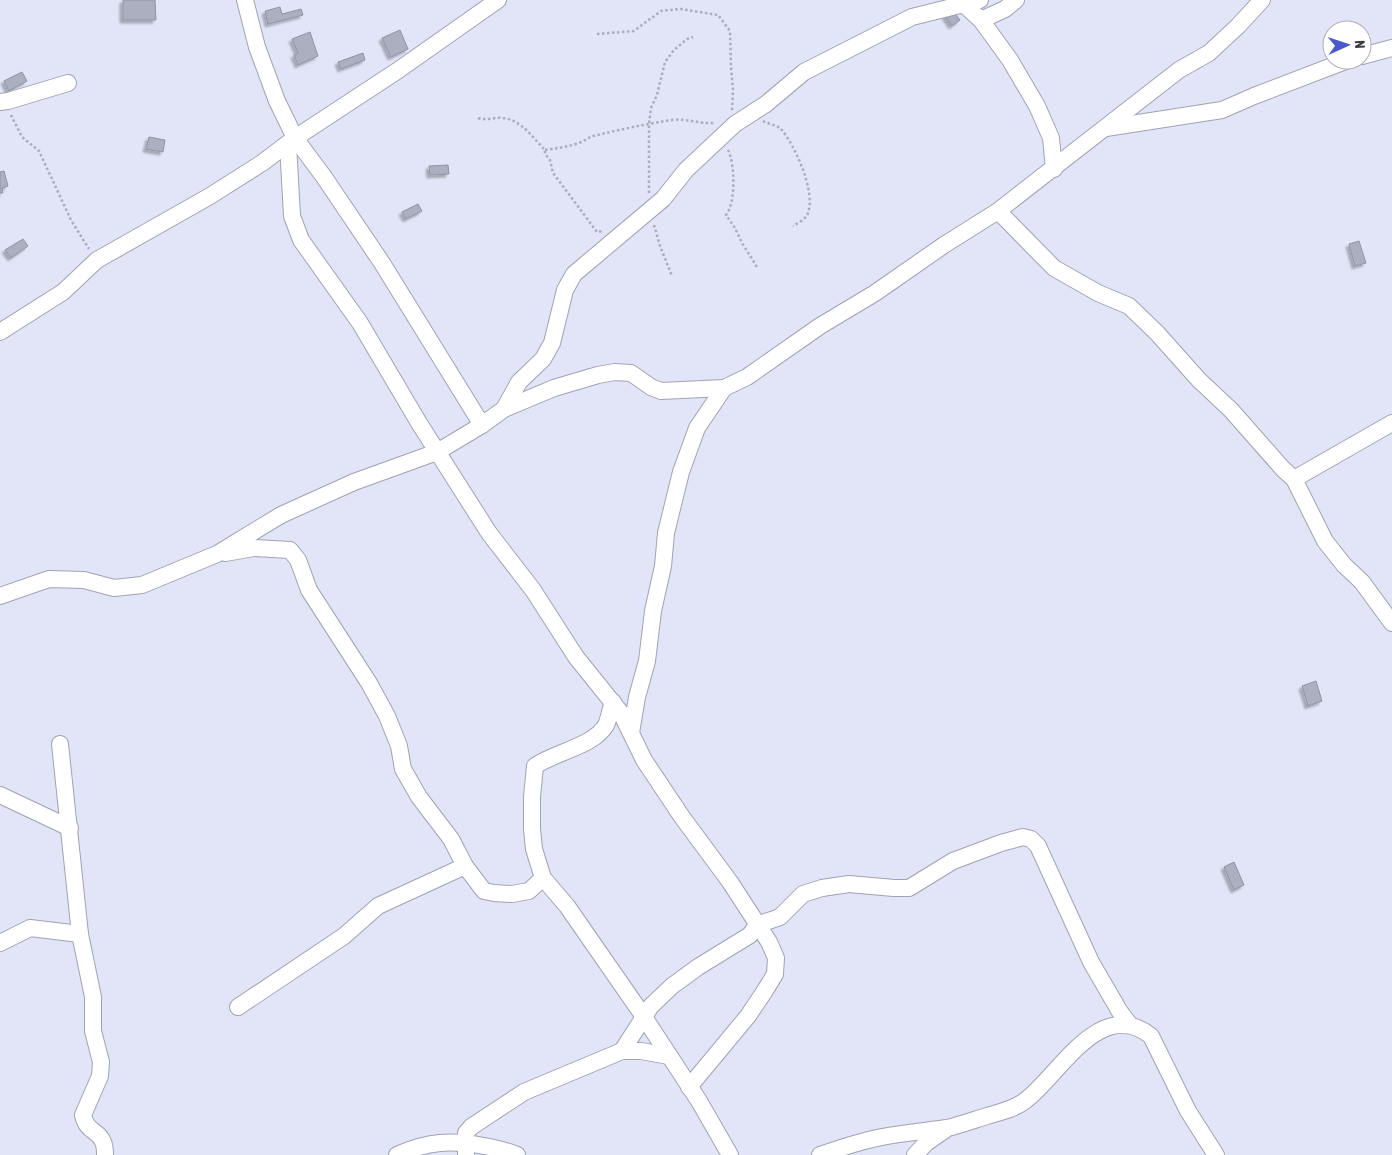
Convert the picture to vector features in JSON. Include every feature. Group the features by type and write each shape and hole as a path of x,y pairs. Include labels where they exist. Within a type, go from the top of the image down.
{"street":[{"path":"245,0 257,47 292,141 324,178 382,263 482,425"},
{"path":"0,332 63,292 97,260 210,196 262,163 498,0"},
{"path":"504,408 519,382 543,359 552,343 565,290 574,274 663,199 686,170 735,124 766,104 804,72 912,17 962,2 980,0"},
{"path":"981,20 1005,9 1016,0"},
{"path":"0,596 49,580 84,580 114,588 142,585 217,554 281,515 354,482 437,452 482,425 504,408 554,388 598,375 615,372 631,373 651,387 661,391 724,388 747,377 820,326 875,294 944,245 998,211 1179,70 1209,53 1262,0"},
{"path":"962,2 981,20 1010,60 1037,106 1051,138 1054,169"},
{"path":"1372,53 1392,48"},
{"path":"1104,128 1222,110 1322,70"},
{"path":"4,107 8,101 68,83"},
{"path":"292,141 292,216 301,240 360,324 488,533 533,590 576,657 621,713 644,760 682,818 730,882 769,942 776,958 774,974 748,1016 689,1087"},
{"path":"998,211 1054,268 1098,293 1129,306 1231,410 1294,479 1325,542 1344,565 1362,582 1392,622"},
{"path":"631,733 637,696 647,661 663,566 666,533 681,472 697,428 724,388"},
{"path":"1294,479 1392,423"},
{"path":"217,554 254,548 290,550 298,560 309,590 369,683 387,716 399,746 403,769 419,798 451,839 465,866 484,890 494,893 512,894 529,891 543,878"},
{"path":"613,702 605,726 588,742 545,759 535,766 532,797 534,850 543,878 567,906 644,1018 730,1155"},
{"path":"60,744 80,934 93,997 93,1031 101,1062 100,1076 83,1115 89,1129 100,1136 105,1155"},
{"path":"0,795 70,828"},
{"path":"622,1051 651,1006 672,986 698,967 750,935 757,925 780,917 803,894 822,888 850,884 909,888 953,861 1023,837 1031,839 1038,846 1091,962 1120,1012 1130,1025"},
{"path":"238,1007 344,936 378,906 465,866"},
{"path":"0,943 30,928 80,934"},
{"path":"820,1155 858,1142 948,1127 1008,1110 1026,1100 1077,1048 1098,1032 1120,1024 1142,1029 1151,1036 1188,1111 1216,1155"},
{"path":"466,1149 466,1133 471,1127 524,1092 622,1051 641,1051 669,1056"},
{"path":"915,1155 926,1143 948,1127"},
{"path":"397,1155 424,1146 450,1141 466,1149 502,1150 517,1155"}],"path":[{"path":"597,34 634,31 661,12 681,9 718,15 730,31 734,90 726,144 732,162 735,192 726,215 757,267"},
{"path":"672,276 660,246 650,210 649,124 651,108 665,62 674,50 687,39 693,37"},
{"path":"4,107 14,118 22,136 39,150 71,220 97,260"},
{"path":"478,118 483,120 501,118 514,120 524,128 545,150 544,154 550,160 553,173 597,232 605,230"}],"building":[{"path":"123,0 155,0 156,20 123,20"},
{"path":"280,7 282,14 301,9 303,15 268,24 265,11"},
{"path":"952,10 960,20 952,26 945,16"},
{"path":"400,30 408,49 391,57 382,38"},
{"path":"310,32 318,56 298,65 294,55 298,53 292,39"},
{"path":"363,53 365,60 341,69 338,62"},
{"path":"22,72 27,81 9,91 4,81"},
{"path":"149,137 165,140 163,152 146,149"},
{"path":"448,165 449,174 430,175 429,166"},
{"path":"4,171 8,186 2,188 3,193 0,193 0,172"},
{"path":"418,204 422,211 406,219 402,212"},
{"path":"23,239 28,246 11,258 5,250"},
{"path":"1359,241 1366,263 1355,266 1349,244"},
{"path":"1316,681 1322,701 1308,706 1302,686"},
{"path":"1234,862 1244,885 1234,890 1224,867"}]}
